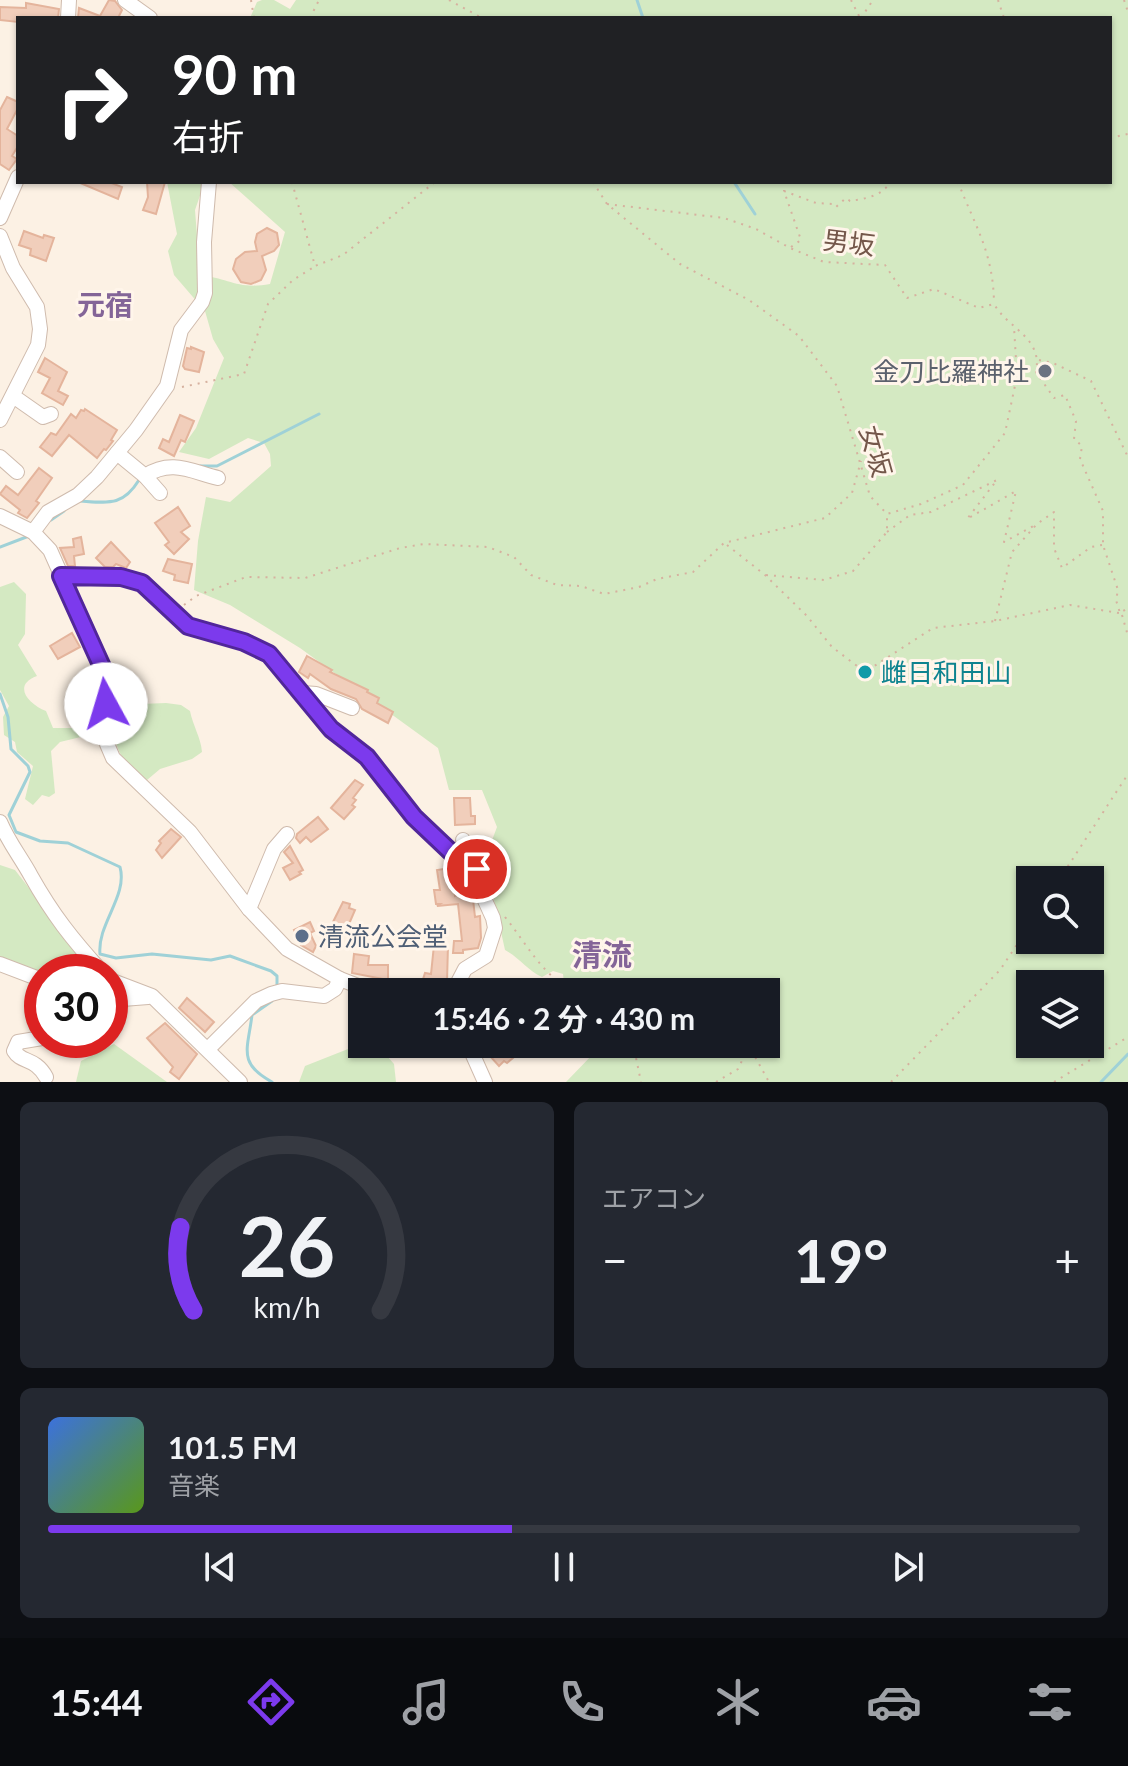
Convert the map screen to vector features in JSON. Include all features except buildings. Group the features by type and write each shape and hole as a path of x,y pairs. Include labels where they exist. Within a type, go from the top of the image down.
{"street":[{"path":"125,0 147,16"},
{"path":"0,218 16,182"},
{"path":"33,532 48,512 78,495 97,477 167,386 181,330 205,293 204,242 209,184"},
{"path":"0,236 13,268 37,307 40,321 38,345 0,420"},
{"path":"13,396 43,417 51,414"},
{"path":"117,453 160,493"},
{"path":"0,457 17,472"},
{"path":"145,476 158,468 170,466 218,478"},
{"path":"0,516 33,532 50,550 103,669 107,744 113,758 190,832 249,909 287,949 348,982"},
{"path":"61,576 132,579 148,586 188,626 244,642 269,654 331,729 367,757 431,836 474,871 499,910"},
{"path":"303,693 316,694 352,708"},
{"path":"0,822 11,849 57,921 86,954"},
{"path":"249,909 274,849 287,834"},
{"path":"460,978 465,969 486,956 495,928 463,840"},
{"path":"0,964 24,973"},
{"path":"208,1049 256,1001 282,991 324,996 335,989 340,979"},
{"path":"128,987 152,996 240,1082"},
{"path":"128,998 152,996"},
{"path":"24,1041 18,1042 14,1051 17,1057 37,1064 46,1077"},
{"path":"474,1058 485,1082"}],"path":[{"path":"449,0 478,16"},
{"path":"1124,0 1128,12"},
{"path":"293,184 315,266"},
{"path":"167,386 176,388 244,374 268,304 293,280 315,266 343,255 432,184"},
{"name":"女坂","path":"594,184 607,204 680,264 749,300 799,336 837,386 870,496 887,514 921,504 963,485 1005,433 1017,376 1013,326"},
{"path":"782,184 801,240 790,248"},
{"path":"784,191 836,207 846,198 850,201 869,198 889,184"},
{"path":"959,184 987,248 994,283 994,304 1013,326 1026,335 1038,360 1036,372 1054,398 1065,395 1076,421 1074,439 1082,446 1080,459 1103,511 1103,545 1118,590 1116,600 1128,636"},
{"name":"男坂","path":"607,204 724,218 756,229 824,262 885,265 907,298 934,289 979,308 994,304"},
{"path":"1038,360 1053,363 1091,381 1128,457"},
{"path":"174,613 196,596 246,577 305,578 400,548 424,544 488,547 514,557 531,575 557,585 581,586 604,594 639,587 657,579 693,572 724,543 825,518 852,493 861,461"},
{"path":"765,575 824,580 853,571 887,532 910,515 931,512 997,480 967,519 1016,491 1004,542 1054,512 1054,548 1062,568 1091,547 1103,545"},
{"path":"887,514 887,532"},
{"path":"995,621 1012,552 1037,524"},
{"path":"724,543 765,575 807,616 832,647 865,672 933,628 995,621 1070,605 1121,614"},
{"path":"1121,614 1128,608"},
{"path":"1068,866 1128,774"},
{"path":"499,910 535,961 552,978"},
{"path":"891,1082 1000,970 1016,946"},
{"path":"1054,1082 1128,1037"},
{"path":"636,1058 641,1082"},
{"path":"716,1082 738,1069 743,1058"},
{"path":"756,1058 769,1082"}],"green space":[{"path":"274,0 290,9 296,0 1128,0 1128,1082 566,1082 589,1058 780,1058 780,978 563,978 563,974 553,971 542,977 532,971 505,950 485,859 497,827 482,790 449,790 438,748 300,648 230,605 194,590 206,497 230,502 271,466 270,454 264,443 248,438 209,459 179,452 196,428 224,358 213,339 205,311 174,275 168,251 177,234 167,184 204,184 195,210 200,275 250,286 270,284 285,232 231,184 1112,184 1112,16 251,16 257,2"},
{"path":"14,582 26,594 25,634 18,645 37,676 25,684 25,694 33,704 46,711 53,728 94,728 89,735 60,742 51,751 55,793 49,797 42,795 33,805 25,799 33,766 17,752 15,742 4,735 3,717 9,706 0,690 0,587"},
{"path":"116,705 181,705 190,711 202,752 192,759 160,769 147,780 129,765 118,749 112,708"},
{"path":"0,865 15,870 80,954 24,954 24,967 0,961"},
{"path":"348,1049 348,1058 389,1058 394,1064 396,1082 299,1082 305,1066"},
{"path":"128,1054 167,1082 76,1082 81,1061 87,1058 128,1058"}],"waterway":[{"path":"637,0 642,16"},
{"path":"735,184 755,214"},
{"path":"200,466 217,466 319,414"},
{"path":"81,501 121,499 139,480"},
{"path":"51,520 64,511"},
{"path":"0,547 29,536"},
{"path":"0,694 8,717 11,749 30,772 9,815 16,832 40,841 68,843 120,867 120,889 103,932 100,954 116,958 152,954 211,960 230,956 271,971 277,976 277,986"},
{"path":"272,1001 252,1015 247,1046 249,1061 272,1082"},
{"path":"1101,1082 1128,1054"}],"place":[{"name":"金刀比羅神社","path":"1045,371"},
{"name":"雌日和田山","path":"865,672"},
{"name":"清流公会堂","path":"302,936"}],"district":[{"name":"元宿","path":"105,304"},
{"name":"清流","path":"602,954"}],"route":[{"path":"106,704 103,669 61,576 132,579 148,586 188,626 244,642 269,654 331,729 367,757 431,836 472,872 477,869"}]}
